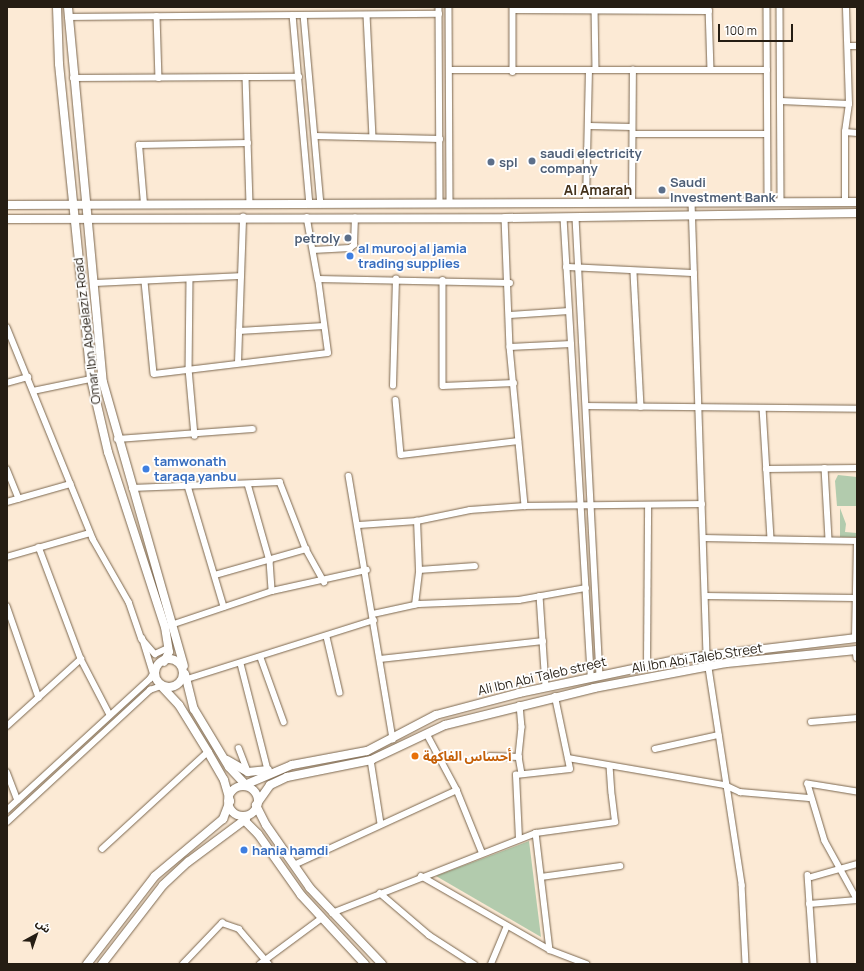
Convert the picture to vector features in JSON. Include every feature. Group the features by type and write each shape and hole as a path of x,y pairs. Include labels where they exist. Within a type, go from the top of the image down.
{"main road":[{"name":"Omar Ibn Abdelaziz Road","path":"57,7 90,379 108,452 148,568 168,648 164,662"},
{"name":"Omar Ibn Abdelaziz Road","path":"68,7 72,78 103,382 131,488 174,624 184,675 194,709 220,753 246,784"},
{"path":"7,205 857,202"},
{"path":"7,219 243,217 576,218 693,214 857,214"},
{"name":"Ali Ibn Abi Taleb street","path":"246,784 279,769 367,751 393,739 410,727 436,715 546,687 647,665 707,655 856,638"},
{"name":"Ali Ibn Abi Taleb Street","path":"256,805 267,788 287,777 371,760 445,725 555,697 708,666 857,653"},
{"path":"161,686 173,685 184,675 176,659 164,662 153,674 161,686 179,705 208,752 224,780 234,815 245,819 322,918 365,964"},
{"path":"220,753 248,772 279,769"},
{"path":"88,964 154,876 219,823 234,791 246,784 255,792 256,805 294,865 332,913 382,964"},
{"path":"102,964 163,885 245,819 256,805"}],"street":[{"path":"439,7 440,203"},
{"path":"449,7 450,203"},
{"path":"513,72 513,8 596,7 709,9 711,70"},
{"path":"596,7 596,70"},
{"path":"767,7 768,202"},
{"path":"780,7 781,202"},
{"path":"845,202 845,132 849,104 849,46 846,7"},
{"path":"68,17 439,14"},
{"path":"293,15 310,204"},
{"path":"304,15 321,204"},
{"path":"367,15 373,137"},
{"path":"157,16 159,78"},
{"path":"849,46 857,46"},
{"path":"449,70 513,72 596,70 767,70"},
{"path":"632,202 634,70"},
{"path":"586,202 590,126 589,71"},
{"path":"246,77 250,204"},
{"path":"72,78 299,77"},
{"path":"781,101 849,104"},
{"path":"590,126 632,127"},
{"path":"845,132 857,132"},
{"path":"633,134 767,134"},
{"path":"315,136 440,139"},
{"path":"144,204 139,145 248,142"},
{"path":"692,202 707,655 725,785 742,885 746,964"},
{"path":"238,363 243,217"},
{"path":"145,282 154,374 328,353 318,279 307,217"},
{"path":"313,250 350,248 354,245 355,218"},
{"path":"505,218 510,283 510,347 525,506"},
{"path":"564,218 591,677"},
{"path":"576,218 577,267 592,504 600,675"},
{"path":"566,267 634,273 694,273"},
{"path":"634,273 641,407"},
{"path":"93,283 145,282 241,276"},
{"path":"190,279 189,369 195,436"},
{"path":"318,279 396,279 510,283"},
{"path":"393,386 396,279"},
{"path":"443,280 443,386 514,383"},
{"path":"510,315 569,310"},
{"path":"239,331 324,326"},
{"path":"7,329 90,533 129,602 153,674 7,810"},
{"path":"510,347 571,344"},
{"path":"7,383 28,378"},
{"path":"33,391 90,379"},
{"path":"396,400 401,455 518,441"},
{"path":"586,406 857,409"},
{"path":"763,408 771,539"},
{"path":"117,439 195,436 253,430"},
{"path":"825,468 829,539"},
{"path":"766,469 857,468"},
{"path":"7,469 19,499"},
{"path":"349,476 368,570 393,739"},
{"path":"131,488 280,482 306,549 324,582"},
{"path":"7,502 70,484"},
{"path":"248,484 270,561 272,591"},
{"path":"188,486 224,607"},
{"path":"359,525 417,522 470,510 525,506 592,504 648,506 702,504"},
{"path":"647,665 648,506"},
{"path":"415,605 419,570 417,522"},
{"path":"7,557 90,533"},
{"path":"703,538 829,539 857,542 855,602 856,638"},
{"path":"39,547 80,659 110,715"},
{"path":"215,575 270,561 306,549"},
{"path":"419,570 475,566"},
{"path":"174,624 272,591 324,582 368,570"},
{"path":"184,675 241,664 261,658 327,637 374,617 415,605 540,596 586,588"},
{"path":"540,596 546,687"},
{"path":"705,596 855,602"},
{"path":"7,606 39,698"},
{"path":"327,637 340,692"},
{"path":"142,639 155,654 168,648"},
{"path":"380,659 543,641"},
{"path":"261,658 284,722"},
{"path":"7,726 80,659"},
{"path":"241,664 268,770"},
{"path":"7,822 150,690 161,686"},
{"path":"519,839 516,775 570,769 555,697"},
{"path":"520,706 522,727 519,757 522,774"},
{"path":"811,722 857,718"},
{"path":"427,734 457,790 482,852"},
{"path":"655,749 718,735"},
{"path":"239,748 248,772"},
{"path":"102,849 208,752"},
{"path":"490,756 519,757"},
{"path":"568,758 725,785 740,792 809,798"},
{"path":"371,760 381,824"},
{"path":"332,913 482,852 536,833 615,822 610,766"},
{"path":"7,772 18,800"},
{"path":"809,904 857,900 825,842 809,798 808,784 857,792"},
{"path":"294,865 457,790"},
{"path":"536,833 550,950"},
{"path":"814,964 809,904 810,876 857,864"},
{"path":"541,877 620,866"},
{"path":"421,876 550,950 586,964"},
{"path":"380,893 429,935 474,964"},
{"path":"262,962 322,918"},
{"path":"182,964 222,923 239,929 262,962 269,964"},
{"path":"491,964 507,926"}],"green space":[{"path":"838,475 857,477 857,506 837,506 835,481"},
{"path":"840,508 846,524 845,532 857,533 857,537 840,537"},
{"path":"529,841 541,937 436,876"}],"place":[{"name":"saudi electricity company","path":"532,161"},
{"name":"spl","path":"491,162"},
{"name":"Saudi Investment Bank","path":"662,190"},
{"name":"petroly","path":"348,238"},
{"name":"al murooj al jamia trading supplies","path":"350,256"},
{"name":"tamwonath taraqa yanbu","path":"146,469"},
{"name":"أحساس الفاكهة","path":"415,756"},
{"name":"hania hamdi","path":"244,850"}],"district":[{"name":"Al Amarah","path":"598,190"}]}
